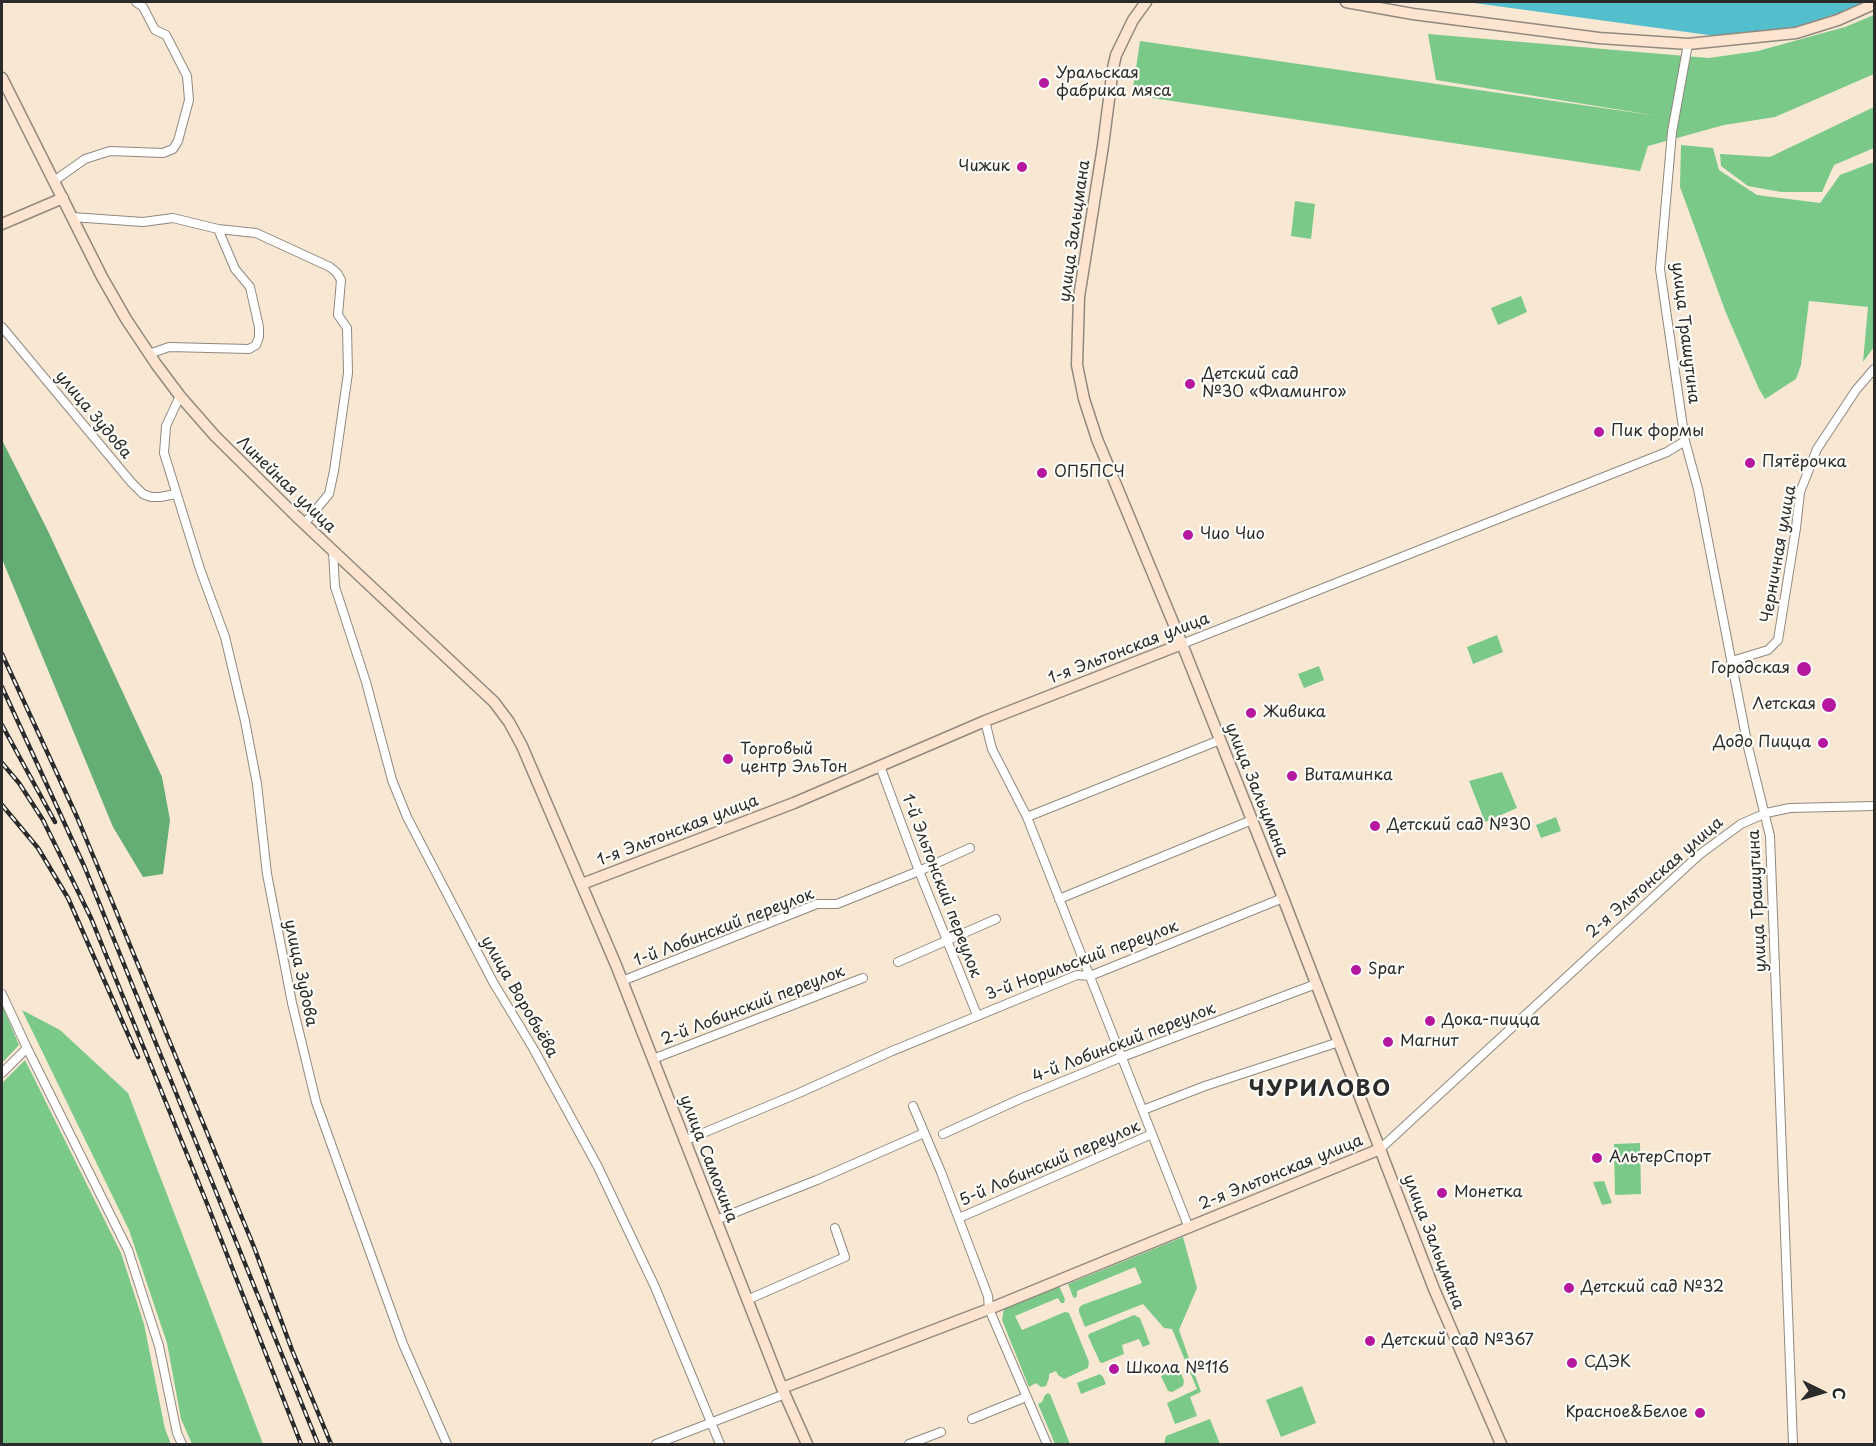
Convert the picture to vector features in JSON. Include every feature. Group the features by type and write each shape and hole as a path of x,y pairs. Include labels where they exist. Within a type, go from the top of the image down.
{"street":[{"path":"54,181 84,159 110,151 163,153 173,149 178,141 189,100 187,76 166,35 155,30 143,7 136,2"},
{"name":"улица Зальцмана","path":"1146,2 1133,20 1116,55 1079,297 1077,365 1084,399 1097,439 1283,898 1438,1298 1501,1444"},
{"path":"1346,2 1413,14 1599,38 1688,44 1796,33 1838,20 1875,4"},
{"name":"улица Трашутина","path":"1688,44 1672,132 1660,269 1685,441 1698,489 1748,747 1770,836 1793,1444"},
{"name":"Линейная улица","path":"2,78 126,319 149,354 180,396 215,436 304,524 494,702 509,722 522,746 582,884"},
{"path":"2,224 63,198"},
{"path":"72,217 143,222 173,218 218,229 256,233 330,267 337,273 341,280 338,315 347,328 348,373 329,494 304,524"},
{"path":"149,354 170,347 249,349 256,345 259,327 250,287 235,269 218,229"},
{"name":"улица Зудова","path":"2,327 143,494 151,497 176,494"},
{"name":"Черничная улица","path":"1732,661 1768,650 1778,639 1800,492 1817,449 1856,390 1875,369"},
{"name":"улица Зудова","path":"180,396 166,426 164,453 225,637 245,720 258,784 267,874 291,1003 315,1102 403,1344 447,1444"},
{"name":"1-я Эльтонская улица","path":"582,884 794,803 985,721 1667,452 1685,441"},
{"name":"улица Воробьёва","path":"333,551 335,587 366,682 392,780 407,817 493,982 533,1048 598,1167 655,1287 720,1444"},
{"path":"985,721 992,749 1027,817 1189,1228"},
{"path":"1027,817 1220,740"},
{"name":"1-й Эльтонский переулок","path":"880,766 946,941 977,1015"},
{"name":"2-я Эльтонская улица","path":"783,1391 1380,1149 1699,855 1741,824 1766,813 1790,808 1875,806"},
{"path":"1059,899 1252,820"},
{"name":"1-й Лобинский переулок","path":"622,981 817,904 837,904 970,848"},
{"name":"улица Самохина","path":"582,884 783,1391 807,1444"},
{"name":"3-й Норильский переулок","path":"684,1141 977,1015 1077,975 1090,976 1283,898"},
{"path":"898,962 996,919"},
{"name":"2-й Лобинский переулок","path":"653,1059 863,978"},
{"name":"4-й Лобинский переулок","path":"943,1134 1122,1057 1316,984"},
{"path":"2,994 128,1250 159,1346 177,1433 182,1444"},
{"path":"1143,1110 1205,1086 1339,1042"},
{"path":"2,1072 27,1048"},
{"path":"913,1106 959,1218 988,1296 989,1309 1047,1444"},
{"path":"716,1220 817,1180 924,1133"},
{"name":"5-й Лобинский переулок","path":"959,1218 1152,1134"},
{"path":"747,1300 845,1257 835,1228"},
{"path":"656,1444 711,1424 783,1391"},
{"path":"972,1419 1026,1397"},
{"path":"909,1444 941,1432"}],"green space":[{"path":"1874,15 1874,74 1775,117 1724,125 1648,146 1640,171 1132,95 1140,41 1658,116 1436,80 1428,34 1709,58 1758,51 1845,27"},
{"path":"1874,107 1874,148 1834,165 1822,192 1781,192 1748,186 1721,166 1720,154 1770,157"},
{"path":"1681,145 1713,148 1719,170 1757,195 1820,203 1840,175 1874,162 1874,347 1863,362 1868,307 1809,301 1801,365 1796,379 1765,399 1726,313 1680,187"},
{"path":"1295,201 1315,204 1311,239 1291,236"},
{"path":"1521,296 1527,312 1498,325 1491,308"},
{"path":"2,440 48,531 162,777 170,820 163,874 143,877 113,827 2,559"},
{"path":"1497,635 1503,652 1473,664 1467,647"},
{"path":"1319,666 1324,680 1304,688 1298,674"},
{"path":"1502,772 1517,808 1485,822 1469,781"},
{"path":"1556,817 1561,831 1541,838 1536,825"},
{"path":"2,1005 19,1045 2,1063"},
{"path":"22,1010 60,1030 128,1093 263,1444 192,1444 181,1419 167,1343 129,1230"},
{"path":"25,1060 121,1253 144,1324 165,1429 171,1444 2,1444 2,1083"},
{"path":"1640,1143 1641,1194 1615,1195 1614,1144"},
{"path":"1604,1181 1612,1203 1602,1205 1593,1182"},
{"path":"1183,1237 1197,1288 1179,1330 1201,1392 1190,1397 1197,1416 1175,1424 1167,1403 1197,1389 1172,1329 1164,1328 1143,1304 1085,1327 1079,1312 1082,1305 1142,1283 1135,1267 1077,1291 1075,1298 1068,1284"},
{"path":"1059,1286 1065,1299 1064,1303 1061,1303 1058,1298 1015,1316 1022,1330 1065,1312 1069,1313 1089,1362 1088,1368 1064,1379 1056,1371 1049,1374 1046,1386 1041,1387 1036,1383 1029,1387 1002,1320 1004,1308"},
{"path":"1134,1315 1140,1318 1150,1344 1143,1347 1139,1339 1122,1345 1124,1354 1100,1362 1089,1334"},
{"path":"1179,1368 1184,1381 1183,1386 1172,1392 1168,1391 1161,1376"},
{"path":"1100,1374 1106,1384 1081,1394 1077,1383"},
{"path":"1302,1386 1316,1423 1281,1437 1266,1400"},
{"path":"1048,1393 1070,1444 1055,1444 1038,1404"},
{"path":"1210,1419 1220,1444 1164,1444 1166,1436"}],"water":[{"path":"1467,2 1866,2 1846,11 1795,27 1716,36"}],"railway":[{"path":"2,654 77,817 254,1247 292,1350 331,1444"},
{"path":"2,687 85,868 318,1444"},
{"path":"2,725 55,822"},
{"path":"2,763 19,783 43,820 91,918 206,1201 301,1444"},
{"path":"2,805 38,848 68,898 138,1057"}],"place":[{"name":"Уральская фабрика мяса","path":"1044,83"},
{"name":"Чижик","path":"1022,167"},
{"name":"Детский сад №30 «Фламинго»","path":"1190,384"},
{"name":"Пик формы","path":"1599,432"},
{"name":"Пятёрочка","path":"1750,463"},
{"name":"ОП5ПСЧ","path":"1042,473"},
{"name":"Чио Чио","path":"1188,535"},
{"name":"Городская","path":"1804,669"},
{"name":"Летская","path":"1829,705"},
{"name":"Живика","path":"1251,713"},
{"name":"Додо Пицца","path":"1823,743"},
{"name":"Торговый центр ЭльТон","path":"728,759"},
{"name":"Витаминка","path":"1292,776"},
{"name":"Детский сад №30","path":"1375,826"},
{"name":"Spar","path":"1356,970"},
{"name":"Дока-пицца","path":"1430,1021"},
{"name":"Магнит","path":"1388,1042"},
{"name":"АльтерСпорт","path":"1597,1158"},
{"name":"Монетка","path":"1442,1193"},
{"name":"Детский сад №32","path":"1569,1288"},
{"name":"Детский сад №367","path":"1370,1341"},
{"name":"СДЭК","path":"1572,1363"},
{"name":"Школа №116","path":"1114,1369"},
{"name":"Красное&Белое","path":"1700,1413"}],"district":[{"name":"ЧУРИЛОВО","path":"1320,1090"}]}
